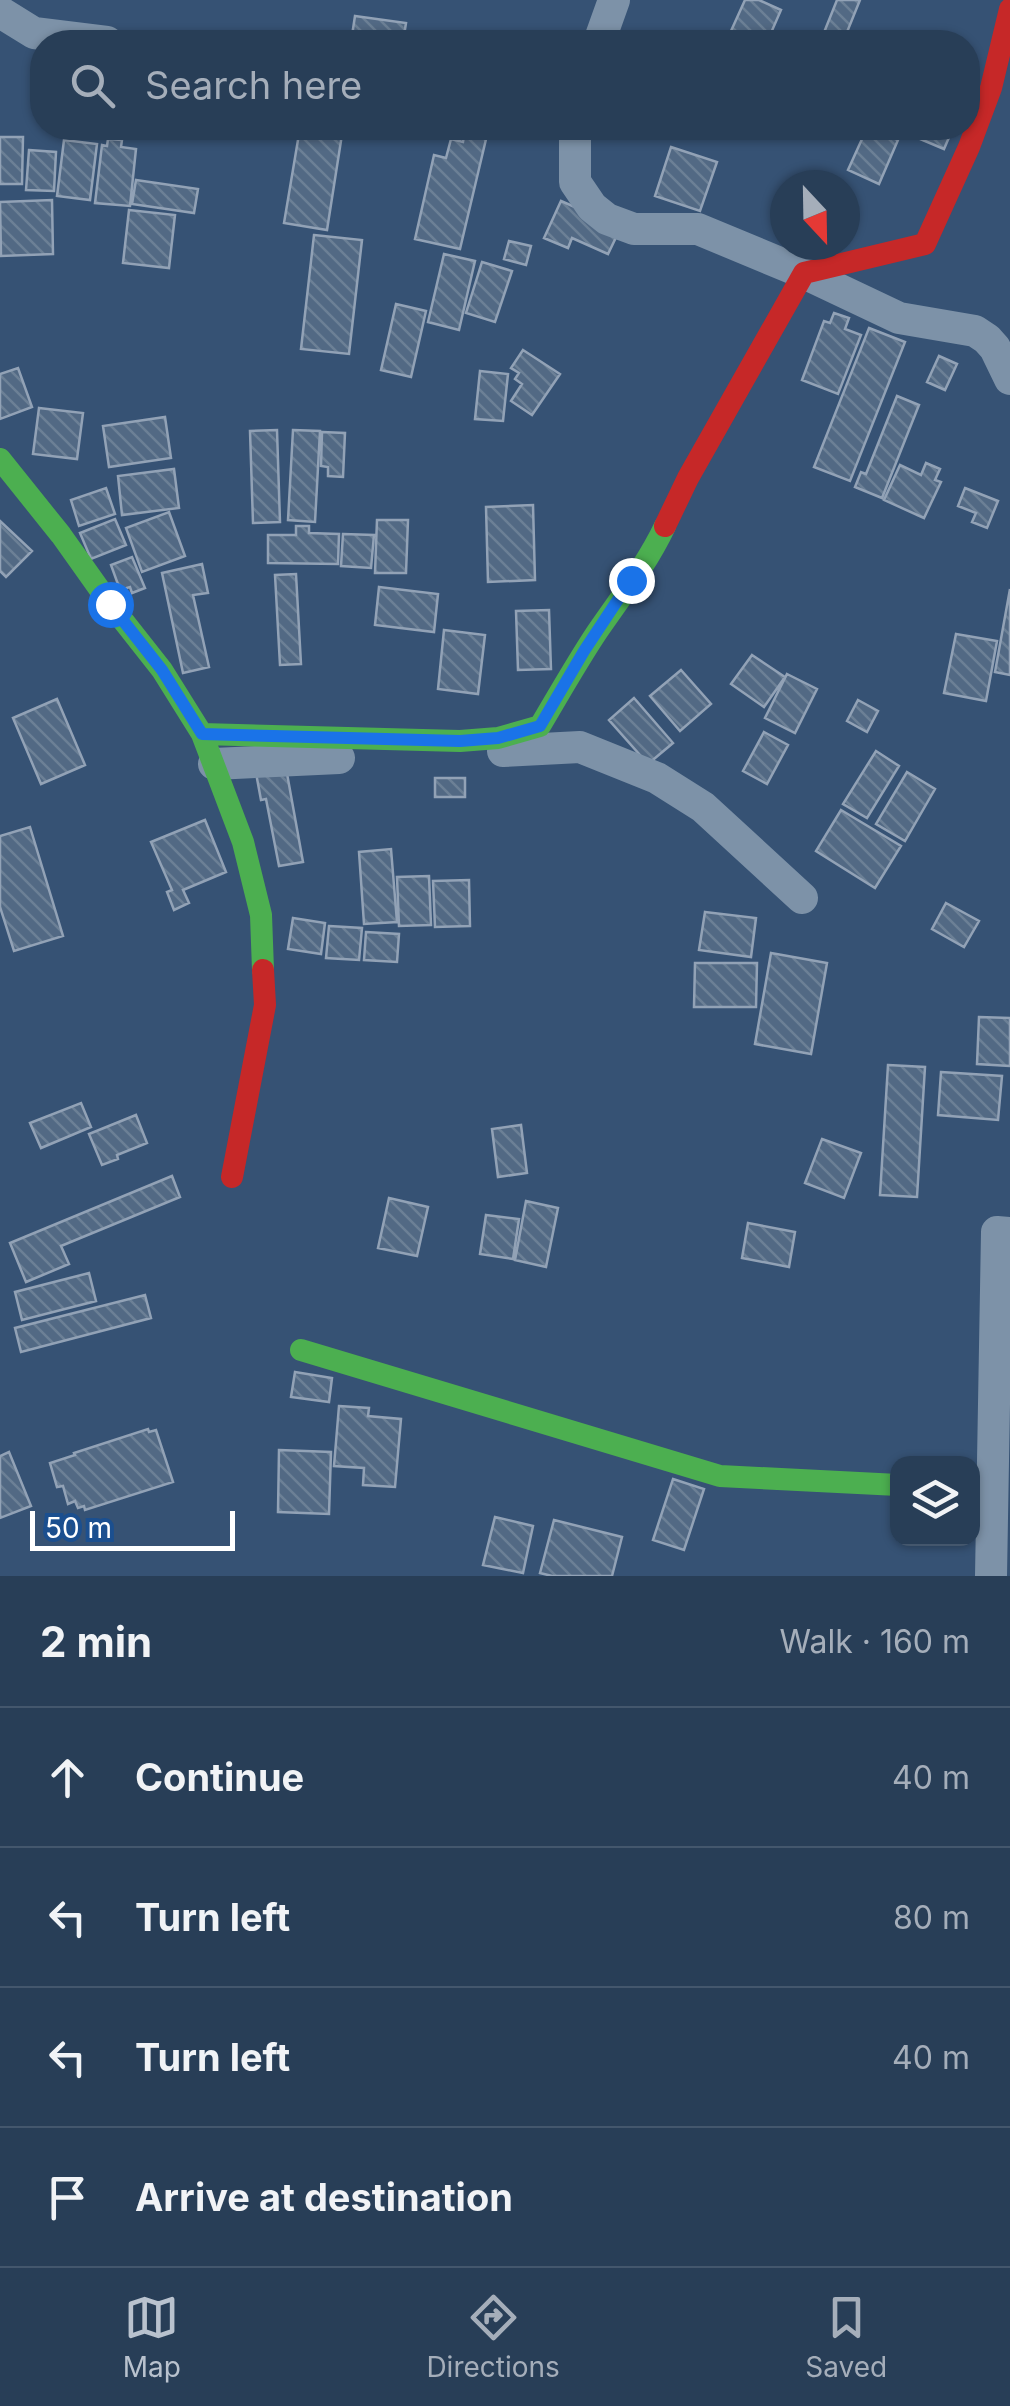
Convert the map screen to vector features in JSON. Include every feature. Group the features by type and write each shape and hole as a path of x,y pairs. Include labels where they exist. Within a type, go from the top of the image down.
{"street":[{"path":"603,30 614,0"},
{"path":"980,117 1010,10"},
{"path":"0,12 31,30"},
{"path":"574,140 575,182 607,219 634,229 698,229 899,318 975,332 995,348 1010,378"},
{"path":"208,749 460,741 498,738 540,726 584,651 650,556 688,478 804,273 925,244 972,140"},
{"path":"0,459 162,670 208,749 243,842 261,916 264,1005 232,1177"},
{"path":"208,749 580,747 657,778 703,808 802,898"},
{"path":"990,1576 982,1489 997,1232 1010,1233"},
{"path":"301,1350 720,1476 890,1485"}],"building":[{"path":"745,0 759,0 781,10 772,30 731,30"},
{"path":"837,0 860,0 848,30 825,30"},
{"path":"355,16 406,23 405,30 353,30"},
{"path":"0,137 23,137 22,184 0,184"},
{"path":"64,140 97,144 90,200 57,196"},
{"path":"108,140 122,140 121,147 136,149 130,206 95,203 102,145 107,146"},
{"path":"298,140 341,140 327,230 284,223"},
{"path":"451,140 486,140 460,249 415,239 434,155 446,158"},
{"path":"862,140 898,140 879,184 860,175 860,170 848,170"},
{"path":"923,140 948,140 944,149"},
{"path":"671,147 717,162 700,211 655,196"},
{"path":"29,150 56,152 54,191 26,190"},
{"path":"136,180 198,189 194,213 132,204"},
{"path":"52,200 53,254 1,256 0,202"},
{"path":"561,201 621,227 608,254 572,238 568,248 544,238"},
{"path":"129,210 175,215 169,268 123,263"},
{"path":"314,235 362,240 349,354 301,349"},
{"path":"509,241 531,246 526,265 504,259"},
{"path":"444,254 475,261 459,330 428,322"},
{"path":"482,262 512,271 495,322 466,313"},
{"path":"396,304 426,311 411,377 381,370"},
{"path":"834,313 849,318 845,329 861,335 838,394 802,380 824,321 830,323"},
{"path":"869,328 905,342 850,481 814,467"},
{"path":"523,350 560,374 532,415 511,401 522,384 515,379 519,373 511,368"},
{"path":"939,356 957,364 945,390 927,382"},
{"path":"18,368 32,407 0,419 0,374"},
{"path":"480,371 508,374 503,421 475,419"},
{"path":"897,396 919,405 882,498 855,487 861,472 866,474"},
{"path":"39,408 83,413 77,459 33,454"},
{"path":"165,417 171,458 109,467 103,426"},
{"path":"277,430 280,522 253,523 250,431"},
{"path":"293,430 320,431 315,522 288,520"},
{"path":"322,432 345,433 343,477 328,476 328,467 321,466"},
{"path":"926,463 940,469 935,480 941,482 924,518 884,500 900,465 921,475"},
{"path":"174,469 179,508 122,515 118,476"},
{"path":"106,488 115,514 79,526 71,500"},
{"path":"965,488 998,501 987,528 972,522 976,513 958,506"},
{"path":"533,505 535,580 488,582 486,507"},
{"path":"169,512 185,556 142,572 126,528"},
{"path":"115,519 126,545 91,559 80,533"},
{"path":"377,520 408,520 406,573 375,573"},
{"path":"0,521 32,551 6,577 0,571"},
{"path":"296,526 309,526 309,533 339,534 338,564 268,563 268,535 296,535"},
{"path":"343,534 374,535 371,568 341,566"},
{"path":"132,557 145,588 132,593 130,587 120,590 111,565"},
{"path":"202,564 208,593 193,595 209,667 183,673 162,573"},
{"path":"296,574 301,664 280,665 275,575"},
{"path":"379,587 438,594 434,632 375,625"},
{"path":"1010,589 1010,675 995,672"},
{"path":"549,610 551,669 518,670 516,611"},
{"path":"444,630 485,635 478,694 438,689"},
{"path":"956,634 997,641 986,701 944,693"},
{"path":"752,655 785,677 764,707 731,684"},
{"path":"681,670 711,704 680,731 650,696"},
{"path":"787,674 817,689 795,733 765,718"},
{"path":"634,698 673,743 648,764 609,720"},
{"path":"57,699 85,765 41,784 13,718"},
{"path":"858,700 878,711 867,732 847,721"},
{"path":"764,732 788,745 767,784 743,771"},
{"path":"876,751 899,766 867,818 843,804"},
{"path":"286,768 303,862 279,866 266,799 261,800 256,773"},
{"path":"907,772 935,789 905,841 876,824"},
{"path":"435,778 465,778 465,797 435,797"},
{"path":"841,810 901,846 875,888 816,851"},
{"path":"205,820 226,872 183,890 189,903 174,910 167,892 172,890 151,842"},
{"path":"30,827 63,936 14,951 0,907 0,836"},
{"path":"391,849 397,922 364,924 359,852"},
{"path":"429,876 431,925 399,926 397,877"},
{"path":"469,880 470,926 435,927 433,881"},
{"path":"946,903 979,921 964,947 932,929"},
{"path":"705,912 756,918 751,957 699,950"},
{"path":"293,918 325,923 321,954 288,949"},
{"path":"329,926 362,928 359,960 326,958"},
{"path":"366,932 399,934 397,962 364,960"},
{"path":"771,953 827,963 811,1054 755,1044"},
{"path":"695,963 757,963 756,1007 694,1007"},
{"path":"979,1017 1010,1018 1010,1066 977,1064"},
{"path":"888,1065 925,1067 917,1197 880,1195"},
{"path":"941,1072 1002,1076 998,1120 938,1115"},
{"path":"81,1103 91,1127 41,1148 30,1123"},
{"path":"136,1115 147,1143 102,1165 89,1134"},
{"path":"521,1125 527,1173 498,1177 492,1129"},
{"path":"822,1139 861,1153 844,1198 805,1183"},
{"path":"172,1176 180,1197 61,1246 69,1264 26,1282 10,1243"},
{"path":"389,1198 428,1207 417,1256 378,1248"},
{"path":"526,1201 558,1208 546,1267 515,1260"},
{"path":"486,1215 519,1219 513,1259 480,1254"},
{"path":"748,1223 795,1232 789,1267 742,1258"},
{"path":"89,1273 96,1301 22,1320 15,1292"},
{"path":"145,1295 151,1318 21,1352 15,1328"},
{"path":"295,1372 332,1378 329,1402 291,1397"},
{"path":"339,1406 369,1408 368,1416 401,1419 395,1487 363,1485 364,1468 334,1466"},
{"path":"148,1429 156,1430 173,1482 85,1510 84,1506 78,1508 75,1501 68,1504 63,1486 57,1487 50,1463"},
{"path":"279,1450 331,1452 329,1514 278,1512"},
{"path":"9,1452 31,1506 0,1518 0,1456"},
{"path":"673,1479 704,1489 684,1550 653,1540"},
{"path":"495,1517 533,1526 523,1573 483,1565"},
{"path":"554,1520 622,1537 612,1576 540,1573"}],"traffic: fast":[{"path":"0,459 162,670 202,734 243,842 261,915 263,970"},
{"path":"202,734 460,741 498,738 540,726 665,526"},
{"path":"301,1350 720,1476 890,1485"}],"traffic: jam":[{"path":"980,118 1010,9"},
{"path":"665,526 804,273 925,244 972,140"},
{"path":"232,1177 265,1005 263,970"}],"route":[{"path":"110,604 162,670 202,734 460,741 498,738 540,726 631,580"}]}
